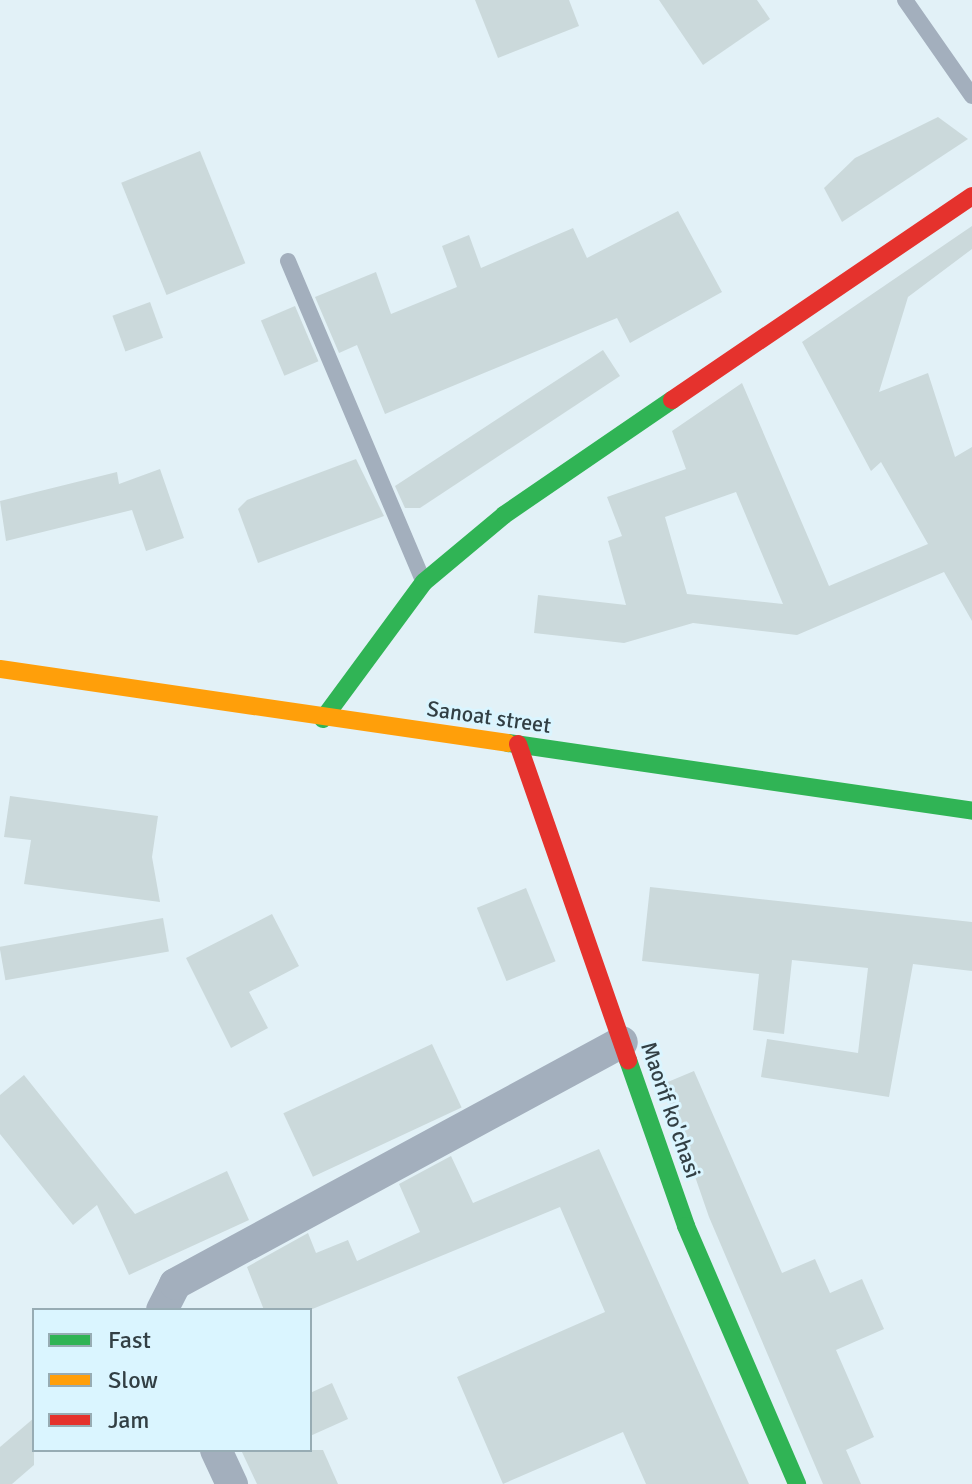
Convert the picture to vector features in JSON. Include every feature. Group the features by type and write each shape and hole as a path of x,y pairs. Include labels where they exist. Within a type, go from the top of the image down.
{"street":[{"path":"323,719 424,582 504,515 972,196"},
{"name":"Sanoat street","path":"0,669 323,719 518,744 972,811"},
{"name":"Maorif ko'chasi","path":"518,744 686,1226 797,1484"},
{"path":"163,1308 175,1284 622,1042"},
{"path":"217,1452 232,1484"}],"lane":[{"path":"905,0 972,96"},
{"path":"288,261 424,582"}],"building":[{"path":"475,0 569,0 579,26 498,58"},
{"path":"659,0 757,0 770,19 703,65"},
{"path":"938,117 968,139 842,222 824,188 855,158"},
{"path":"200,151 245,263 167,295 121,183"},
{"path":"678,211 722,292 630,343 617,318 385,414 357,345 339,353 315,297 376,272 391,314 457,287 442,246 469,235 481,268 573,228 587,258"},
{"path":"972,226 972,249 908,297 879,392 928,373 955,457 972,447 972,621 944,572 797,635 693,623 624,643 534,633 538,595 626,605 608,541 622,536 607,497 686,469 672,431 742,383 829,586 928,544 881,462 871,471 802,342","holes":["736,492 783,604 687,594 665,517"]},
{"path":"150,302 163,338 125,351 112,316"},
{"path":"295,306 318,361 284,376 261,320"},
{"path":"603,350 620,376 420,508 405,508 395,486"},
{"path":"356,459 384,516 258,563 238,509 247,500"},
{"path":"160,469 184,538 146,551 132,510 6,541 0,501 117,472 119,484"},
{"path":"10,796 158,816 152,857 160,902 24,884 31,840 4,837"},
{"path":"650,887 972,922 972,971 913,964 889,1097 761,1077 767,1039 858,1053 868,968 792,960 784,1034 753,1030 759,974 642,961"},
{"path":"526,888 556,961 506,981 477,908"},
{"path":"272,914 299,966 249,992 268,1028 231,1048 186,958"},
{"path":"163,918 169,951 5,980 0,947"},
{"path":"432,1044 462,1107 313,1177 283,1113"},
{"path":"694,1071 782,1273 815,1259 830,1293 862,1279 884,1329 836,1350 874,1437 846,1450 861,1484 823,1484 709,1217 663,1084"},
{"path":"24,1075 135,1214 227,1171 249,1220 129,1275 97,1205 73,1225 0,1134 0,1095"},
{"path":"599,1149 749,1484 646,1484 623,1432 503,1484 457,1377 605,1312 560,1207 312,1309 263,1308 247,1267 308,1233 316,1253 348,1240 357,1261 420,1232 399,1184 451,1156 473,1203"},
{"path":"332,1383 348,1419 312,1435 312,1392"},
{"path":"32,1420 34,1465 12,1484 0,1484 0,1447"},
{"path":"323,1450 338,1484 257,1484 242,1452"}],"traffic: fast":[{"path":"323,719 424,582 504,515 672,400"},
{"path":"508,743 972,811"},
{"path":"628,1060 686,1226 797,1484"}],"traffic: slow":[{"path":"0,669 508,743"}],"traffic: jam":[{"path":"672,400 972,196"},
{"path":"518,744 628,1060"}]}
